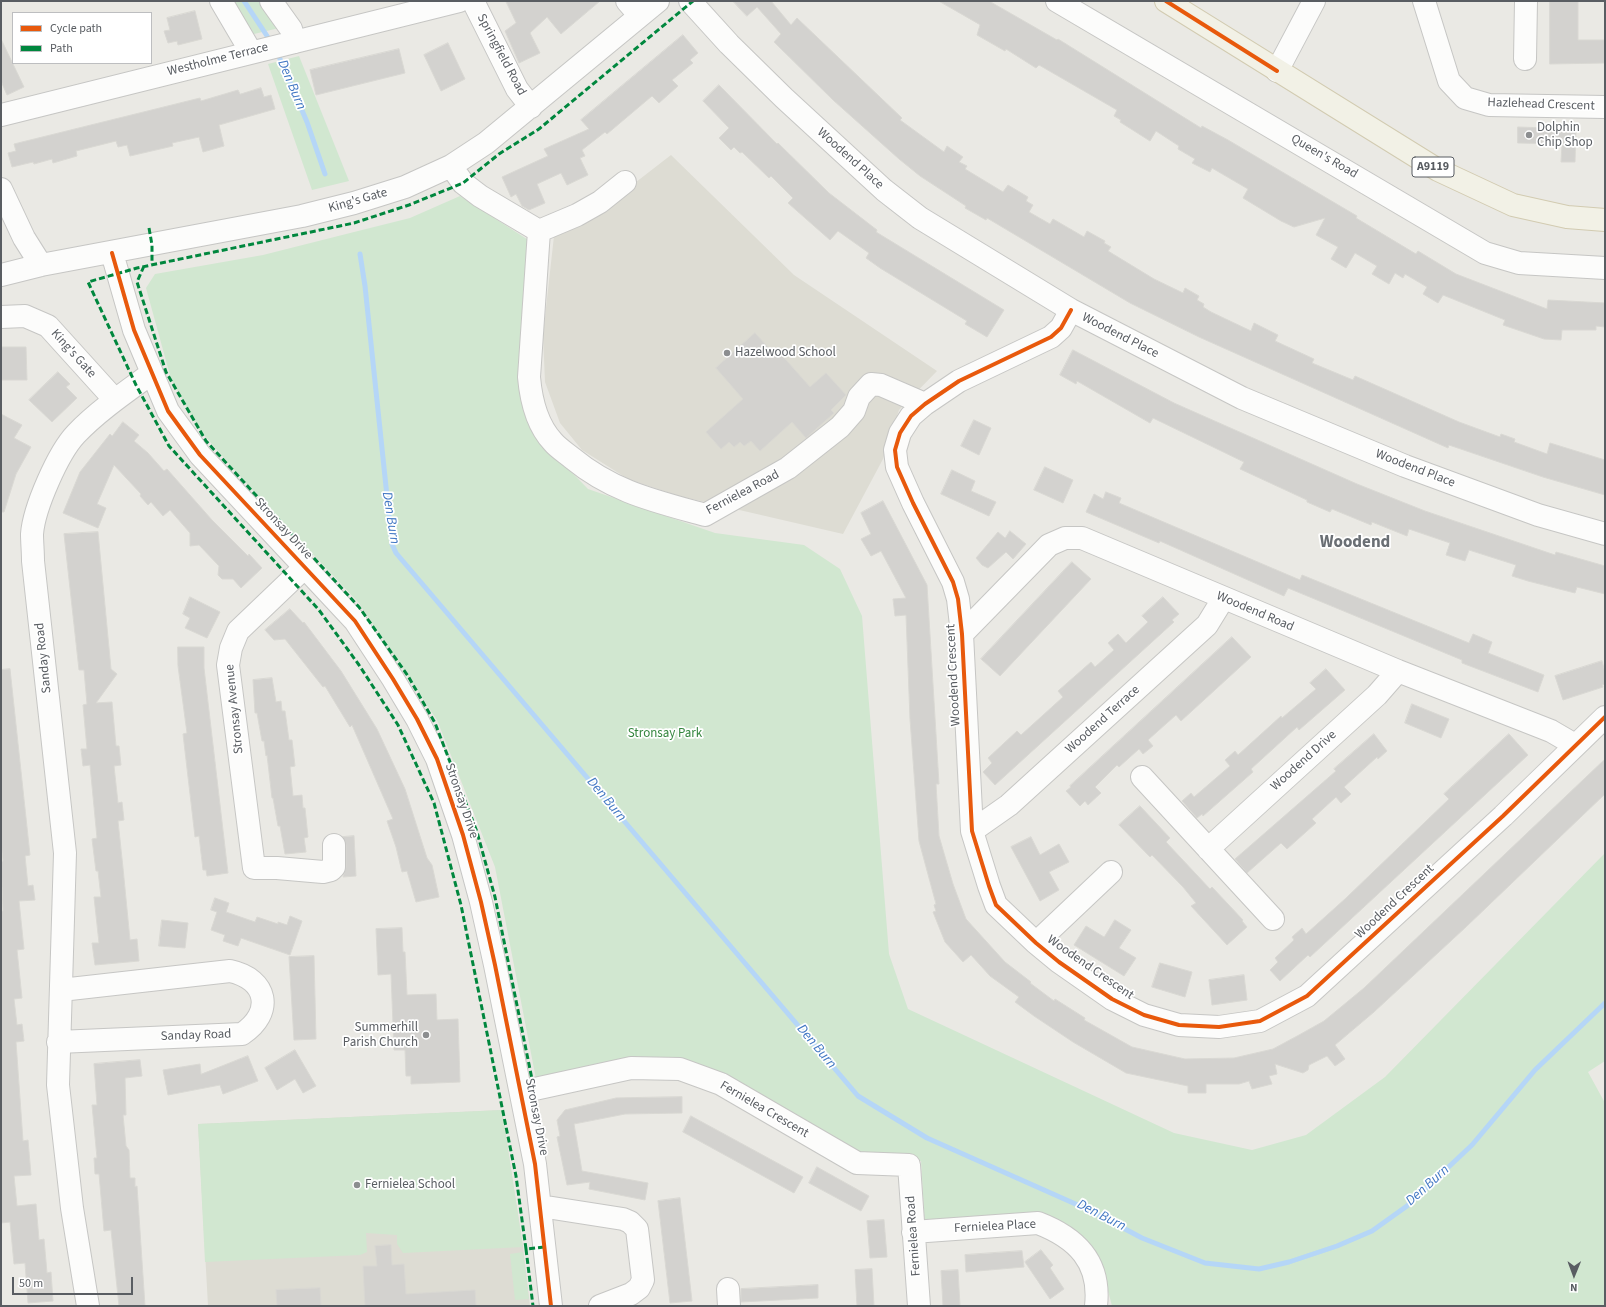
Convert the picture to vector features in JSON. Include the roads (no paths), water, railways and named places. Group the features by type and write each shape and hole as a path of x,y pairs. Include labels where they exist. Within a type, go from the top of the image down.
{"main road":[{"name":"A9119","path":"1166,1 1438,170 1513,206 1560,216 1605,220"}],"street":[{"path":"221,1 254,51"},
{"path":"271,1 291,29 292,42"},
{"name":"Westholme Terrace","path":"1,114 459,1"},
{"name":"Springfield Road","path":"473,1 517,89 531,108"},
{"name":"King's Gate","path":"1,275 302,216 405,188 451,166 486,143 531,108 634,8 658,1"},
{"name":"Woodend Place","path":"690,1 729,44 784,98 884,190 920,218 1071,310 1242,398 1405,466 1538,515 1605,534"},
{"name":"Queen's Road","path":"1058,1 1485,253 1519,263 1605,268"},
{"path":"1277,71 1314,1"},
{"name":"Hazlehead Crescent","path":"1424,1 1449,81 1464,98 1489,105 1605,107"},
{"path":"1525,59 1526,1"},
{"path":"451,166 463,183 480,196 538,231 577,216 600,202 625,182"},
{"path":"1,189 24,238 41,266"},
{"name":"Fernielea Road","path":"538,231 529,377 531,399 540,421 552,442 592,474 639,497 705,515 788,468 840,428 854,411 859,397 871,384 881,385 924,404"},
{"name":"Stronsay Drive","path":"112,253 134,330 168,411 200,456 354,621 393,679 416,718 436,760 463,835 481,902 535,1164 551,1306"},
{"name":"Woodend Crescent","path":"1071,310 1061,328 1051,337 959,381 924,404 911,416 900,433 895,450 897,467 953,582 958,599 962,634 972,831 988,886 996,905 1036,943 1059,962 1144,1016 1179,1026 1219,1027 1260,1021 1307,996 1503,816 1605,717"},
{"name":"King's Gate","path":"1,317 25,316 48,326 115,400"},
{"name":"Sanday Road","path":"88,1306 67,1170 58,1085 58,1042 65,853 33,561 32,533 38,506 53,470 75,435 115,400 152,373"},
{"name":"Woodend Road","path":"962,634 1049,545 1066,538 1082,538 1223,599 1398,671 1551,731 1575,746"},
{"name":"Stronsay Avenue","path":"305,567 238,631 231,648 228,665 259,860 323,872 331,870 334,867 334,845"},
{"name":"Woodend Terrace","path":"972,831 1009,805 1207,625 1223,599"},
{"name":"Woodend Drive","path":"1208,849 1377,695 1398,671"},
{"path":"1154,782 1208,849 1270,908"},
{"path":"1036,943 1111,872"},
{"name":"Sanday Road","path":"58,1042 242,1034 252,1028 259,1016 263,1000 259,989 253,981 243,974 230,971 61,990"},
{"name":"Fernielea Crescent","path":"521,1092 631,1068 680,1069 721,1084 857,1163 909,1165"},
{"name":"Fernielea Road","path":"909,1165 919,1306"},
{"path":"540,1206 623,1219 630,1222 637,1229 643,1280 639,1288 631,1294 600,1306"},
{"name":"Fernielea Place","path":"913,1232 1038,1223 1056,1230 1071,1239 1086,1255 1094,1274 1098,1290 1096,1306"}],"waterway":[{"name":"Den Burn","path":"244,1 271,42"},
{"name":"Den Burn","path":"277,52 307,122 325,174"},
{"name":"Den Burn","path":"360,254 365,286 392,544 396,553 858,1096 927,1138 1089,1210 1142,1238 1205,1263 1259,1269 1289,1262 1337,1246 1372,1231 1407,1206 1472,1145 1535,1070 1605,1003"}],"place":[{"name":"Dolphin Chip Shop","path":"1529,135"},
{"name":"Hazelwood School","path":"727,353"},
{"name":"Summerhill Parish Church","path":"426,1035"},
{"name":"Fernielea School","path":"357,1185"}],"district":[{"name":"Woodend","path":"1355,543"}],"park label":[{"name":"Stronsay Park","path":"665,734"}]}
